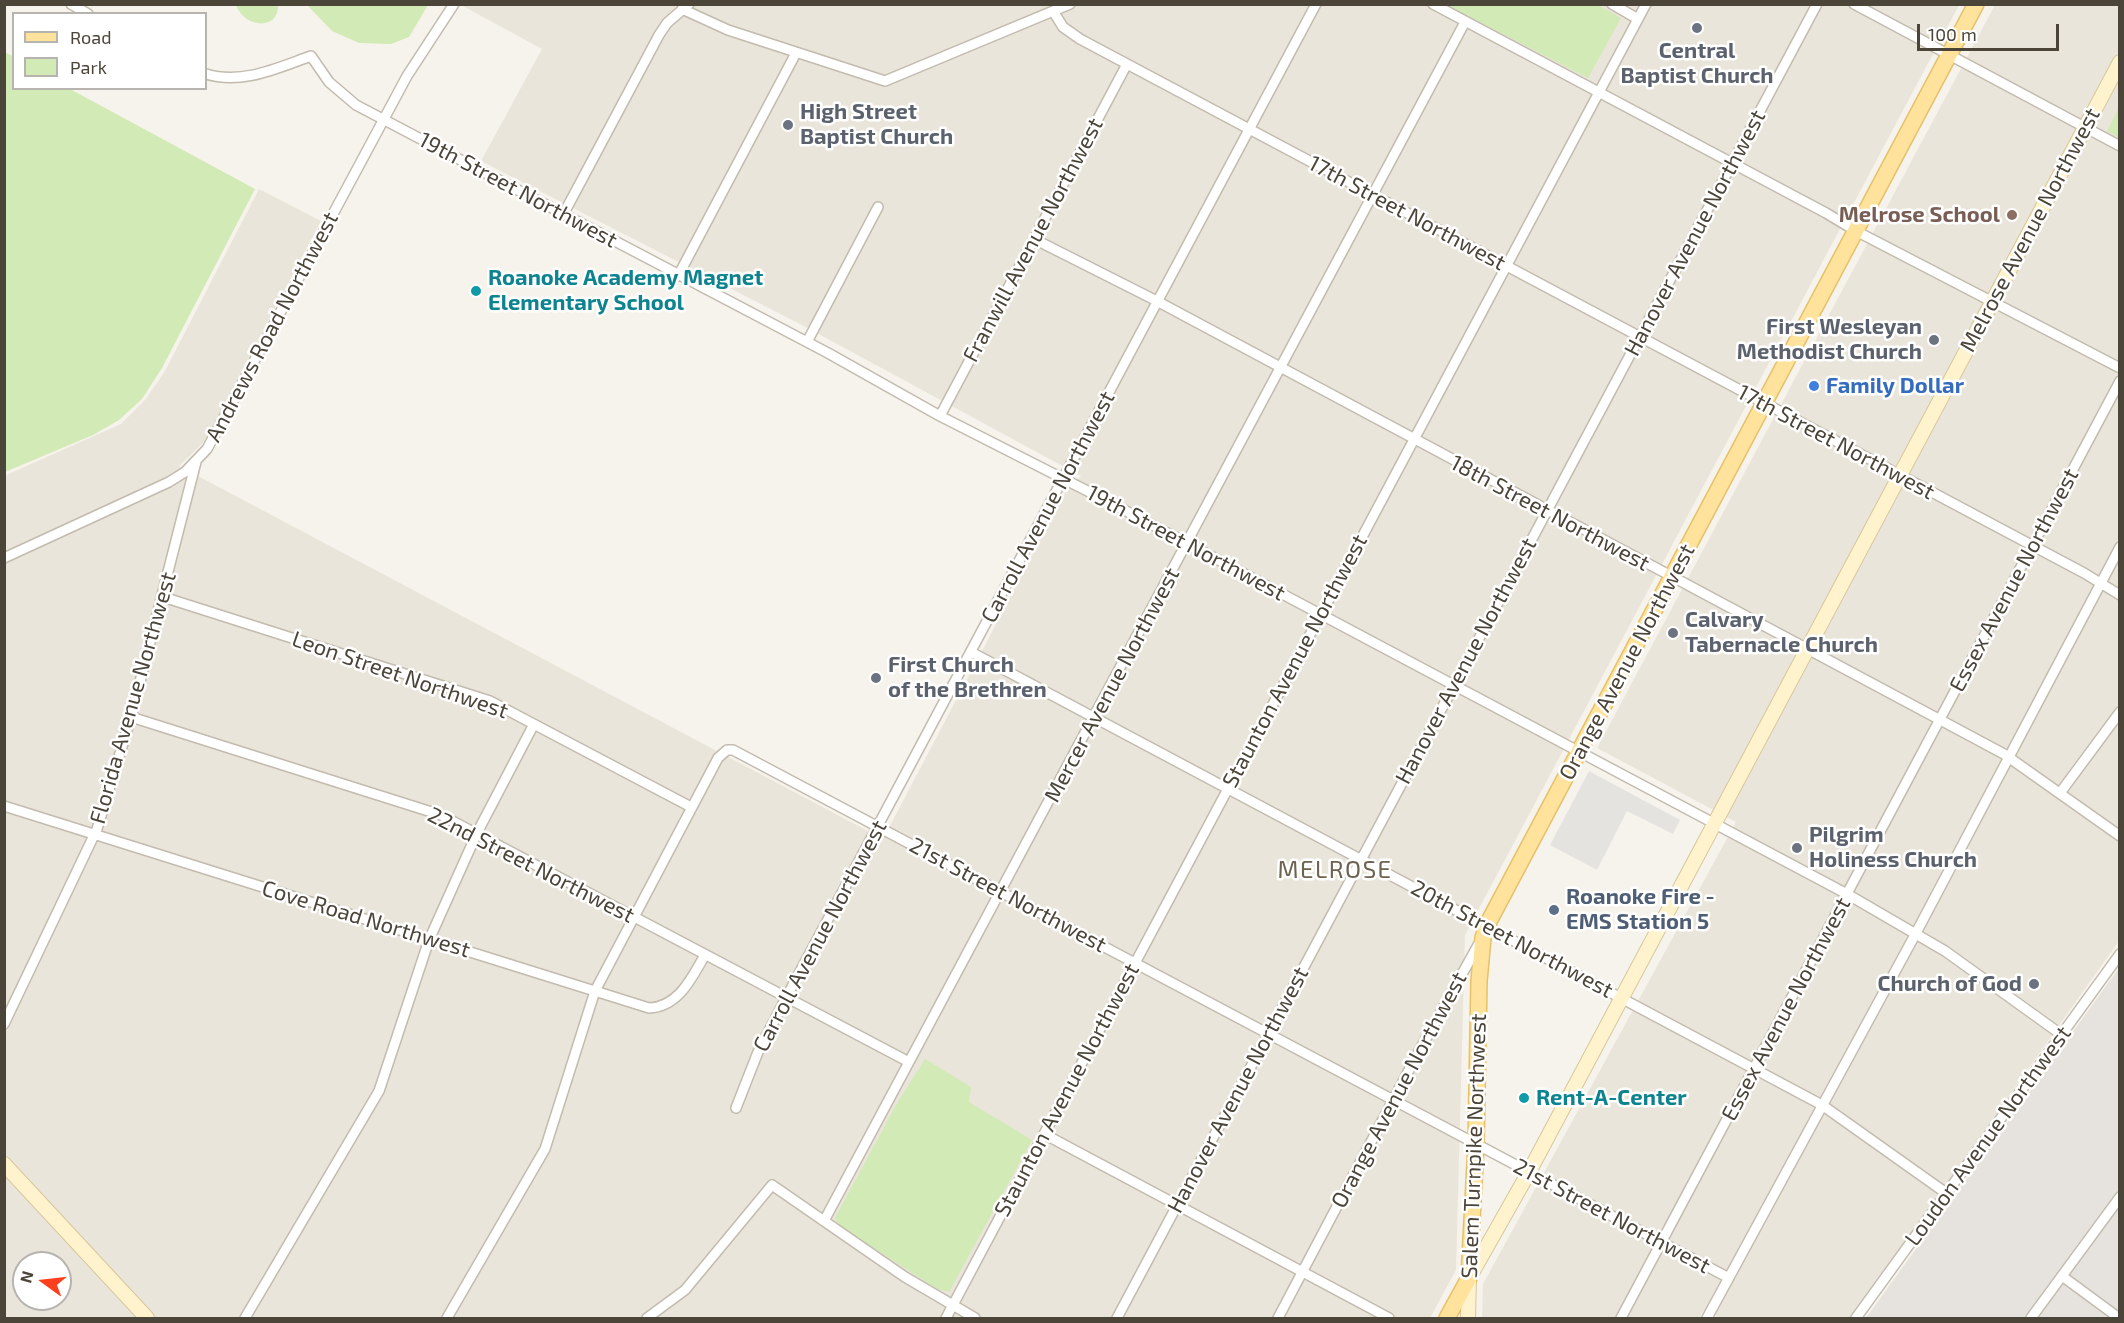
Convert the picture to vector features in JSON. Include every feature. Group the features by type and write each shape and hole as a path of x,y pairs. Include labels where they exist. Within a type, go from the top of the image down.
{"main road":[{"name":"Orange Avenue Northwest","path":"1485,932 1976,4"},
{"name":"Salem Turnpike Northwest","path":"1469,1278 1485,932"},
{"name":"Melrose Avenue Northwest","path":"1447,1318 1469,1278"}],"street":[{"path":"70,4 84,12"},
{"name":"Andrews Road Northwest","path":"4,558 169,482 196,462 218,433 384,120 435,29 454,4"},
{"path":"563,214 659,35 684,6 710,23 796,53 891,81 1070,4"},
{"name":"Carroll Avenue Northwest","path":"736,1108 758,1052 786,998 1316,4"},
{"path":"1433,4 1856,231 2120,368"},
{"path":"1612,4 1638,19"},
{"name":"Staunton Avenue Northwest","path":"946,1318 1646,4"},
{"name":"Hanover Avenue Northwest","path":"1117,1318 1816,4"},
{"path":"1854,4 2120,146"},
{"name":"17th Street Northwest","path":"1053,11 1069,32 1127,64 1900,475 2100,582 2120,595"},
{"name":"Mercer Avenue Northwest","path":"824,1221 1466,22"},
{"path":"678,276 796,53"},
{"name":"19th Street Northwest","path":"207,74 229,78 246,76 311,56 329,82 342,94 384,120 1847,894 1916,933 2062,1035"},
{"name":"Melrose Avenue Northwest","path":"1469,1278 1529,1172 2120,62"},
{"name":"Franwill Avenue Northwest","path":"940,416 1127,64"},
{"path":"807,342 878,207"},
{"name":"18th Street Northwest","path":"1034,239 1158,302 2008,756 2120,836"},
{"name":"Essex Avenue Northwest","path":"1621,1318 2120,381"},
{"name":"Florida Avenue Northwest","path":"4,1024 94,835 109,795 163,597 196,462"},
{"path":"1707,1318 1916,933 2120,547"},
{"name":"Leon Street Northwest","path":"163,597 490,701 691,807"},
{"name":"20th Street Northwest","path":"971,652 1361,859 1485,932 1622,997 1822,1106 1946,1193"},
{"path":"2060,793 2120,712"},
{"name":"22nd Street Northwest","path":"131,717 441,815 909,1062"},
{"path":"245,1318 379,1091 429,940 477,833 534,724"},
{"name":"21st Street Northwest","path":"691,807 718,758 727,750 733,750 1729,1278"},
{"name":"Cove Road Northwest","path":"4,806 649,1008 665,1005 686,987 705,955"},
{"path":"447,1318 546,1149 595,991 691,807"},
{"name":"Orange Avenue Northwest","path":"1278,1318 1485,932"},
{"name":"Loudon Avenue Northwest","path":"1856,1318 2120,954"},
{"path":"1044,1134 1389,1318"},
{"path":"4,1164 147,1318"},
{"path":"647,1318 685,1290 772,1185 952,1307 975,1318"},
{"path":"2031,1318 2120,1197"},
{"path":"2062,1276 2119,1318"},
{"name":"Salem Turnpike Northwest","path":"1468,1318 1469,1278"}],"shaded area":[{"path":"461,5 1959,5 1465,935 1456,1270 1430,1318 5,1318 4,476 121,424 145,400 165,371 259,189 321,221 203,443 179,466 883,839 1066,491 1081,476 802,325 481,161 542,49"},
{"path":"1995,5 2119,5 2119,941 1851,1318 1720,1318 1704,1310 1699,1318 1482,1318 1483,1284 1736,822 1597,748"},
{"path":"1589,771 1680,820 1673,834 1627,811 1597,870 1550,845"},
{"path":"2119,968 2119,1318 1866,1318"}],"green space":[{"path":"236,5 278,5 273,19 260,23 246,18"},
{"path":"307,5 428,5 409,37 391,44 359,43 332,31"},
{"path":"1447,5 1598,5 1621,18 1588,78"},
{"path":"4,52 12,56 12,90 72,90 255,189 162,368 142,399 119,420 93,435 5,472"},
{"path":"2119,107 2119,138 2107,131"},
{"path":"925,1059 971,1087 969,1102 1032,1140 949,1292 937,1289 840,1226 835,1218 896,1105"}],"place":[{"name":"Central Baptist Church","path":"1697,28"},
{"name":"High Street Baptist Church","path":"788,125"},
{"name":"Melrose School","path":"2012,215"},
{"name":"Roanoke Academy Magnet Elementary School","path":"476,291"},
{"name":"First Wesleyan Methodist Church","path":"1934,340"},
{"name":"Family Dollar","path":"1814,386"},
{"name":"Calvary Tabernacle Church","path":"1673,633"},
{"name":"First Church of the Brethren","path":"876,678"},
{"name":"Pilgrim Holiness Church","path":"1797,848"},
{"name":"Roanoke Fire - EMS Station 5","path":"1554,910"},
{"name":"Church of God","path":"2034,984"},
{"name":"Rent-A-Center","path":"1524,1098"}],"district":[{"name":"MELROSE","path":"1335,870"}]}
